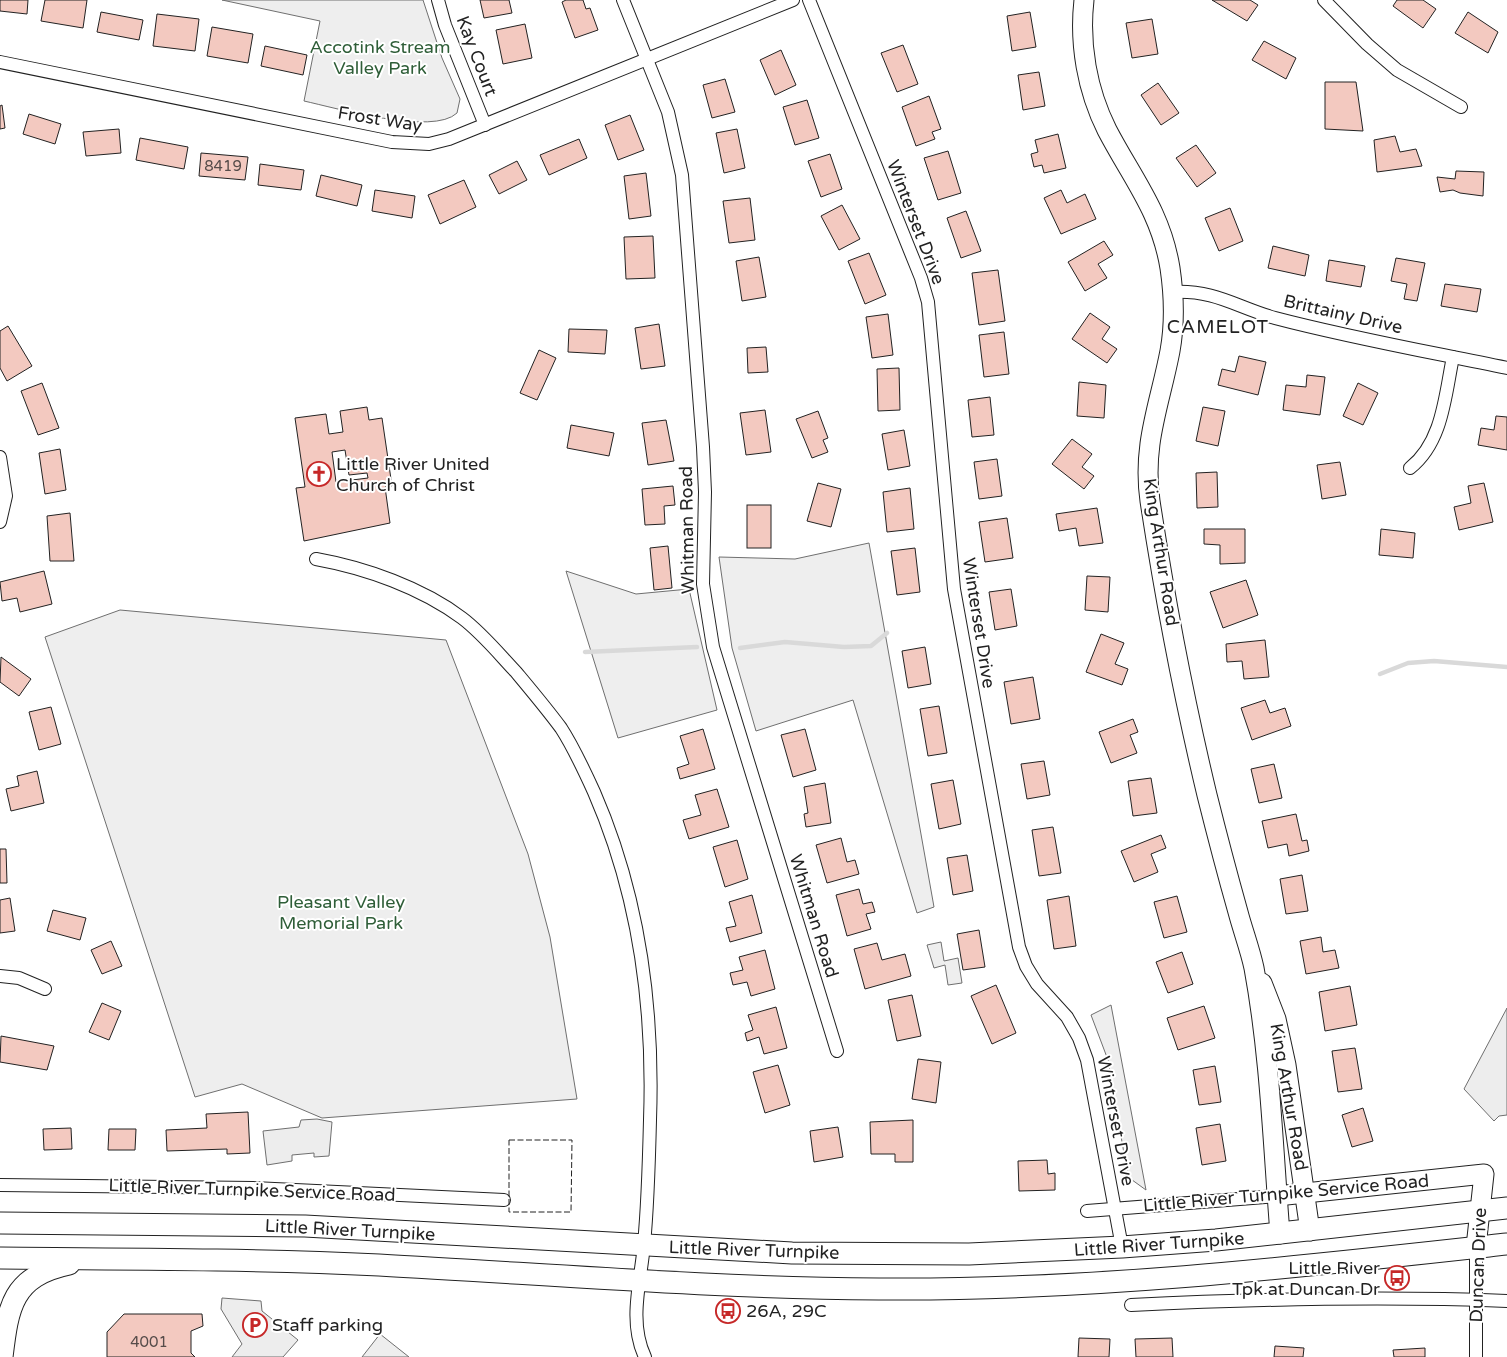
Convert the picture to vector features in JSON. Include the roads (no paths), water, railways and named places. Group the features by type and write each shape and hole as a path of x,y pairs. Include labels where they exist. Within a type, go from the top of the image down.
{"main road":[{"name":"Little River Turnpike","path":"0,1223 305,1226 792,1253 969,1254 1122,1247 1280,1234 1507,1208"},
{"name":"Little River Turnpike","path":"0,1258 250,1260 639,1281 882,1289 1041,1286 1225,1274 1507,1244"},
{"path":"2,1357 9,1309 15,1296 25,1285 47,1270 98,1258"}],"street":[{"name":"Kay Court","path":"438,0 445,25 485,125"},
{"name":"Whitman Road","path":"623,0 668,112 682,175 703,447 705,492 703,584 713,647 837,1051"},
{"name":"Frost Way","path":"0,62 408,144 428,144 449,139 485,125 793,0"},
{"name":"Winterset Drive","path":"809,0 921,278 928,302 954,588 1019,946 1026,966 1037,984 1067,1017 1079,1038 1087,1060 1122,1247"},
{"name":"King Arthur Road","path":"1084,0 1083,44 1087,73 1094,98 1117,148 1150,202 1164,238 1173,292 1174,320 1170,350 1150,435 1148,466 1150,498 1180,667 1206,791 1254,966 1265,1056 1280,1234"},
{"path":"1324,0 1367,44 1397,70 1461,108"},
{"name":"Brittainy Drive","path":"1173,292 1193,291 1210,294 1275,318 1507,368"},
{"path":"1410,468 1428,450 1436,434 1453,357"},
{"path":"0,457 6,496 0,522"},
{"path":"316,560 364,571 416,592 464,619 490,644 535,694 561,730 580,761 618,854 629,894 644,974 650,1071 644,1246 639,1281 637,1334 645,1357"},
{"name":"King Arthur Road","path":"1254,966 1270,1001 1281,1036 1310,1231"},
{"path":"0,976 19,978 45,990"},
{"name":"Little River Turnpike Service Road","path":"1087,1211 1277,1196 1484,1174"},
{"name":"Duncan Drive","path":"1476,1357 1476,1247 1484,1174"},
{"name":"Little River Turnpike Service Road","path":"0,1185 262,1188 504,1200"},
{"path":"1131,1305 1218,1301 1507,1301"}],"waterway":[{"path":"740,648 785,642 844,647 871,646 887,633"},
{"path":"585,652 697,647"},
{"path":"1380,674 1408,663 1434,661 1507,667"}],"place":[{"name":"Little River United Church of Christ","path":"319,474"},
{"name":"Little River Tpk at Duncan Dr","path":"1397,1278"},
{"name":"26A, 29C","path":"728,1311"},
{"name":"Staff parking","path":"255,1325"}],"district":[{"name":"CAMELOT","path":"1218,326"}],"park label":[{"name":"Accotink Stream Valley Park","path":"380,57"},
{"name":"Pleasant Valley Memorial Park","path":"341,912"}]}
